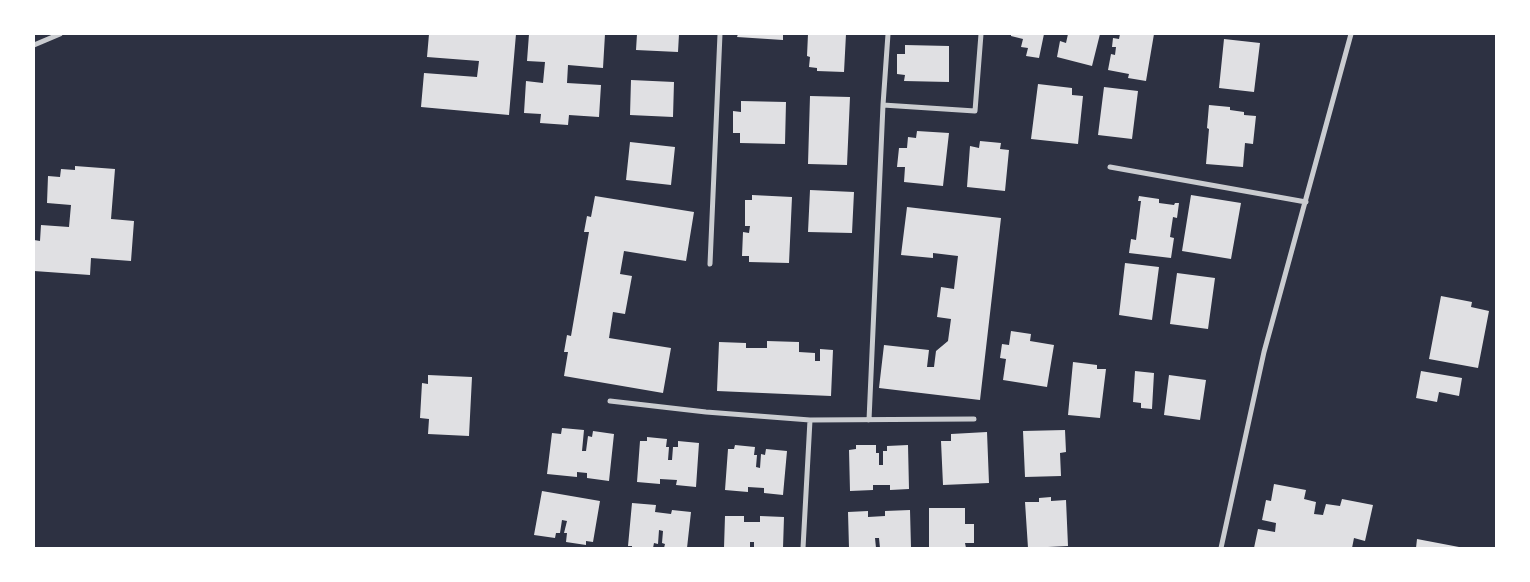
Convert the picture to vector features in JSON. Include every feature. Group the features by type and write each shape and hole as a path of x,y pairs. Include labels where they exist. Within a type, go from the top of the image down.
{"street":[{"path":"34,46 60,34"},
{"path":"710,264 720,34"},
{"path":"869,420 883,105 888,34"},
{"path":"883,105 975,111 981,34"},
{"path":"1221,548 1264,352 1352,34"},
{"path":"1110,167 1306,202"},
{"path":"610,401 706,412 810,420 974,419"},
{"path":"803,548 810,420"}],"building":[{"path":"429,34 516,34 509,115 421,107 424,73 477,77 479,61 427,57"},
{"path":"529,34 605,34 603,68 568,65 567,83 601,85 599,117 569,115 568,125 540,123 541,114 524,113 526,81 543,83 545,62 527,61"},
{"path":"637,34 679,34 678,52 636,50"},
{"path":"738,34 783,34 783,40 737,37"},
{"path":"808,34 846,34 844,72 817,71 817,68 809,67 810,57 807,56"},
{"path":"1011,34 1044,34 1039,58 1026,56 1028,48 1021,47 1023,39 1011,36"},
{"path":"1068,34 1100,34 1092,66 1057,57 1060,41 1066,43"},
{"path":"1120,34 1154,34 1146,81 1128,78 1129,74 1108,70 1111,54 1115,55 1116,47 1112,47 1113,38 1119,39"},
{"path":"1224,39 1260,43 1254,92 1219,88"},
{"path":"905,45 949,46 949,82 904,81 905,75 897,74 897,54 905,54"},
{"path":"631,80 674,82 673,117 630,115"},
{"path":"1038,84 1072,88 1072,95 1083,96 1078,144 1031,139"},
{"path":"1104,87 1138,91 1132,139 1098,135"},
{"path":"810,96 850,97 847,165 808,164"},
{"path":"741,101 786,102 785,144 740,143 740,133 733,133 733,111 741,112"},
{"path":"1209,105 1230,107 1230,110 1244,112 1244,115 1256,116 1253,144 1245,143 1243,167 1206,164"},
{"path":"917,131 949,133 943,186 904,182 905,167 897,167 899,148 907,148 908,137 916,138"},
{"path":"980,141 1001,143 1000,149 1009,150 1005,191 967,187 970,146 979,148"},
{"path":"630,142 675,147 671,185 626,180"},
{"path":"75,166 115,169 111,219 134,221 131,261 91,258 90,275 34,271 34,240 40,241 41,225 69,227 71,205 47,203 48,176 60,177 61,169 75,170"},
{"path":"810,190 854,192 852,233 808,232"},
{"path":"752,195 792,197 789,263 749,262 749,256 742,256 743,232 749,233 750,226 745,226 745,200 752,200"},
{"path":"1191,195 1241,203 1231,259 1182,251"},
{"path":"595,196 694,212 686,261 624,251 620,274 632,276 625,314 613,312 609,338 671,348 663,393 564,376 568,352 564,352 567,335 571,336 589,232 584,232 587,216 591,217"},
{"path":"1139,196 1159,199 1159,203 1174,205 1179,203 1177,218 1173,217 1170,237 1174,238 1171,258 1129,253 1131,239 1136,240 1141,201 1138,201"},
{"path":"907,207 1001,218 980,400 879,388 884,345 929,350 927,367 934,367 936,351 948,341 951,319 937,317 941,287 954,289 958,256 933,253 933,258 901,255"},
{"path":"1125,263 1159,267 1152,320 1119,315"},
{"path":"1177,273 1215,278 1208,329 1170,324"},
{"path":"1441,296 1472,302 1471,307 1489,311 1478,368 1429,359"},
{"path":"1011,331 1031,334 1030,341 1054,345 1047,387 1003,380 1006,359 1000,358 1002,344 1009,345"},
{"path":"767,341 799,342 799,352 815,353 815,361 820,361 820,349 833,350 831,396 717,391 719,342 746,343 746,348 767,348"},
{"path":"1073,362 1097,365 1097,369 1106,369 1100,418 1068,415"},
{"path":"1135,371 1154,373 1152,409 1141,408 1141,403 1133,402"},
{"path":"1421,371 1462,378 1459,396 1439,392 1437,402 1416,398"},
{"path":"428,375 472,377 469,436 428,434 429,419 420,418 422,383 428,384"},
{"path":"1169,375 1206,380 1200,420 1164,415"},
{"path":"562,428 584,430 582,451 586,451 588,436 592,437 593,431 614,434 609,481 587,478 587,473 577,472 577,477 547,474 552,433 561,434"},
{"path":"1065,430 1066,452 1060,453 1061,476 1025,477 1023,431"},
{"path":"987,432 989,483 943,485 941,441 951,441 951,434"},
{"path":"647,437 667,439 666,447 669,447 668,460 672,460 673,447 678,447 678,441 699,443 696,487 676,485 677,480 660,479 660,484 637,482 640,441 647,441"},
{"path":"735,445 755,447 754,455 757,455 756,467 760,468 761,454 765,455 766,449 787,451 783,495 764,493 764,488 748,487 748,492 725,490 728,449 734,449"},
{"path":"856,445 876,445 876,453 879,453 879,465 883,465 883,451 887,451 887,446 908,445 909,489 890,490 890,485 873,485 873,490 850,491 849,450 856,449"},
{"path":"1274,484 1306,490 1304,499 1316,502 1314,514 1323,515 1326,504 1340,506 1342,499 1373,505 1365,541 1354,538 1352,548 1254,548 1258,529 1275,532 1276,523 1262,520 1266,500 1271,501"},
{"path":"542,491 600,501 593,542 586,541 586,545 566,542 567,533 564,533 567,521 562,520 560,533 556,533 555,538 534,535"},
{"path":"1051,497 1051,501 1066,500 1068,546 1028,548 1025,502 1039,502 1039,498"},
{"path":"632,503 656,505 655,512 671,514 672,510 691,512 687,548 664,548 665,544 662,543 663,531 659,530 658,544 654,543 653,548 632,548 632,546 628,546"},
{"path":"929,508 965,508 965,524 974,524 974,543 965,543 966,548 929,548"},
{"path":"910,510 911,548 880,548 879,538 875,538 876,548 849,548 848,512 868,511 868,517 885,516 885,511"},
{"path":"725,516 744,516 744,522 760,522 760,516 784,517 783,548 754,548 754,542 750,542 750,548 724,548"},
{"path":"1417,539 1459,547 1459,548 1416,548"}]}
